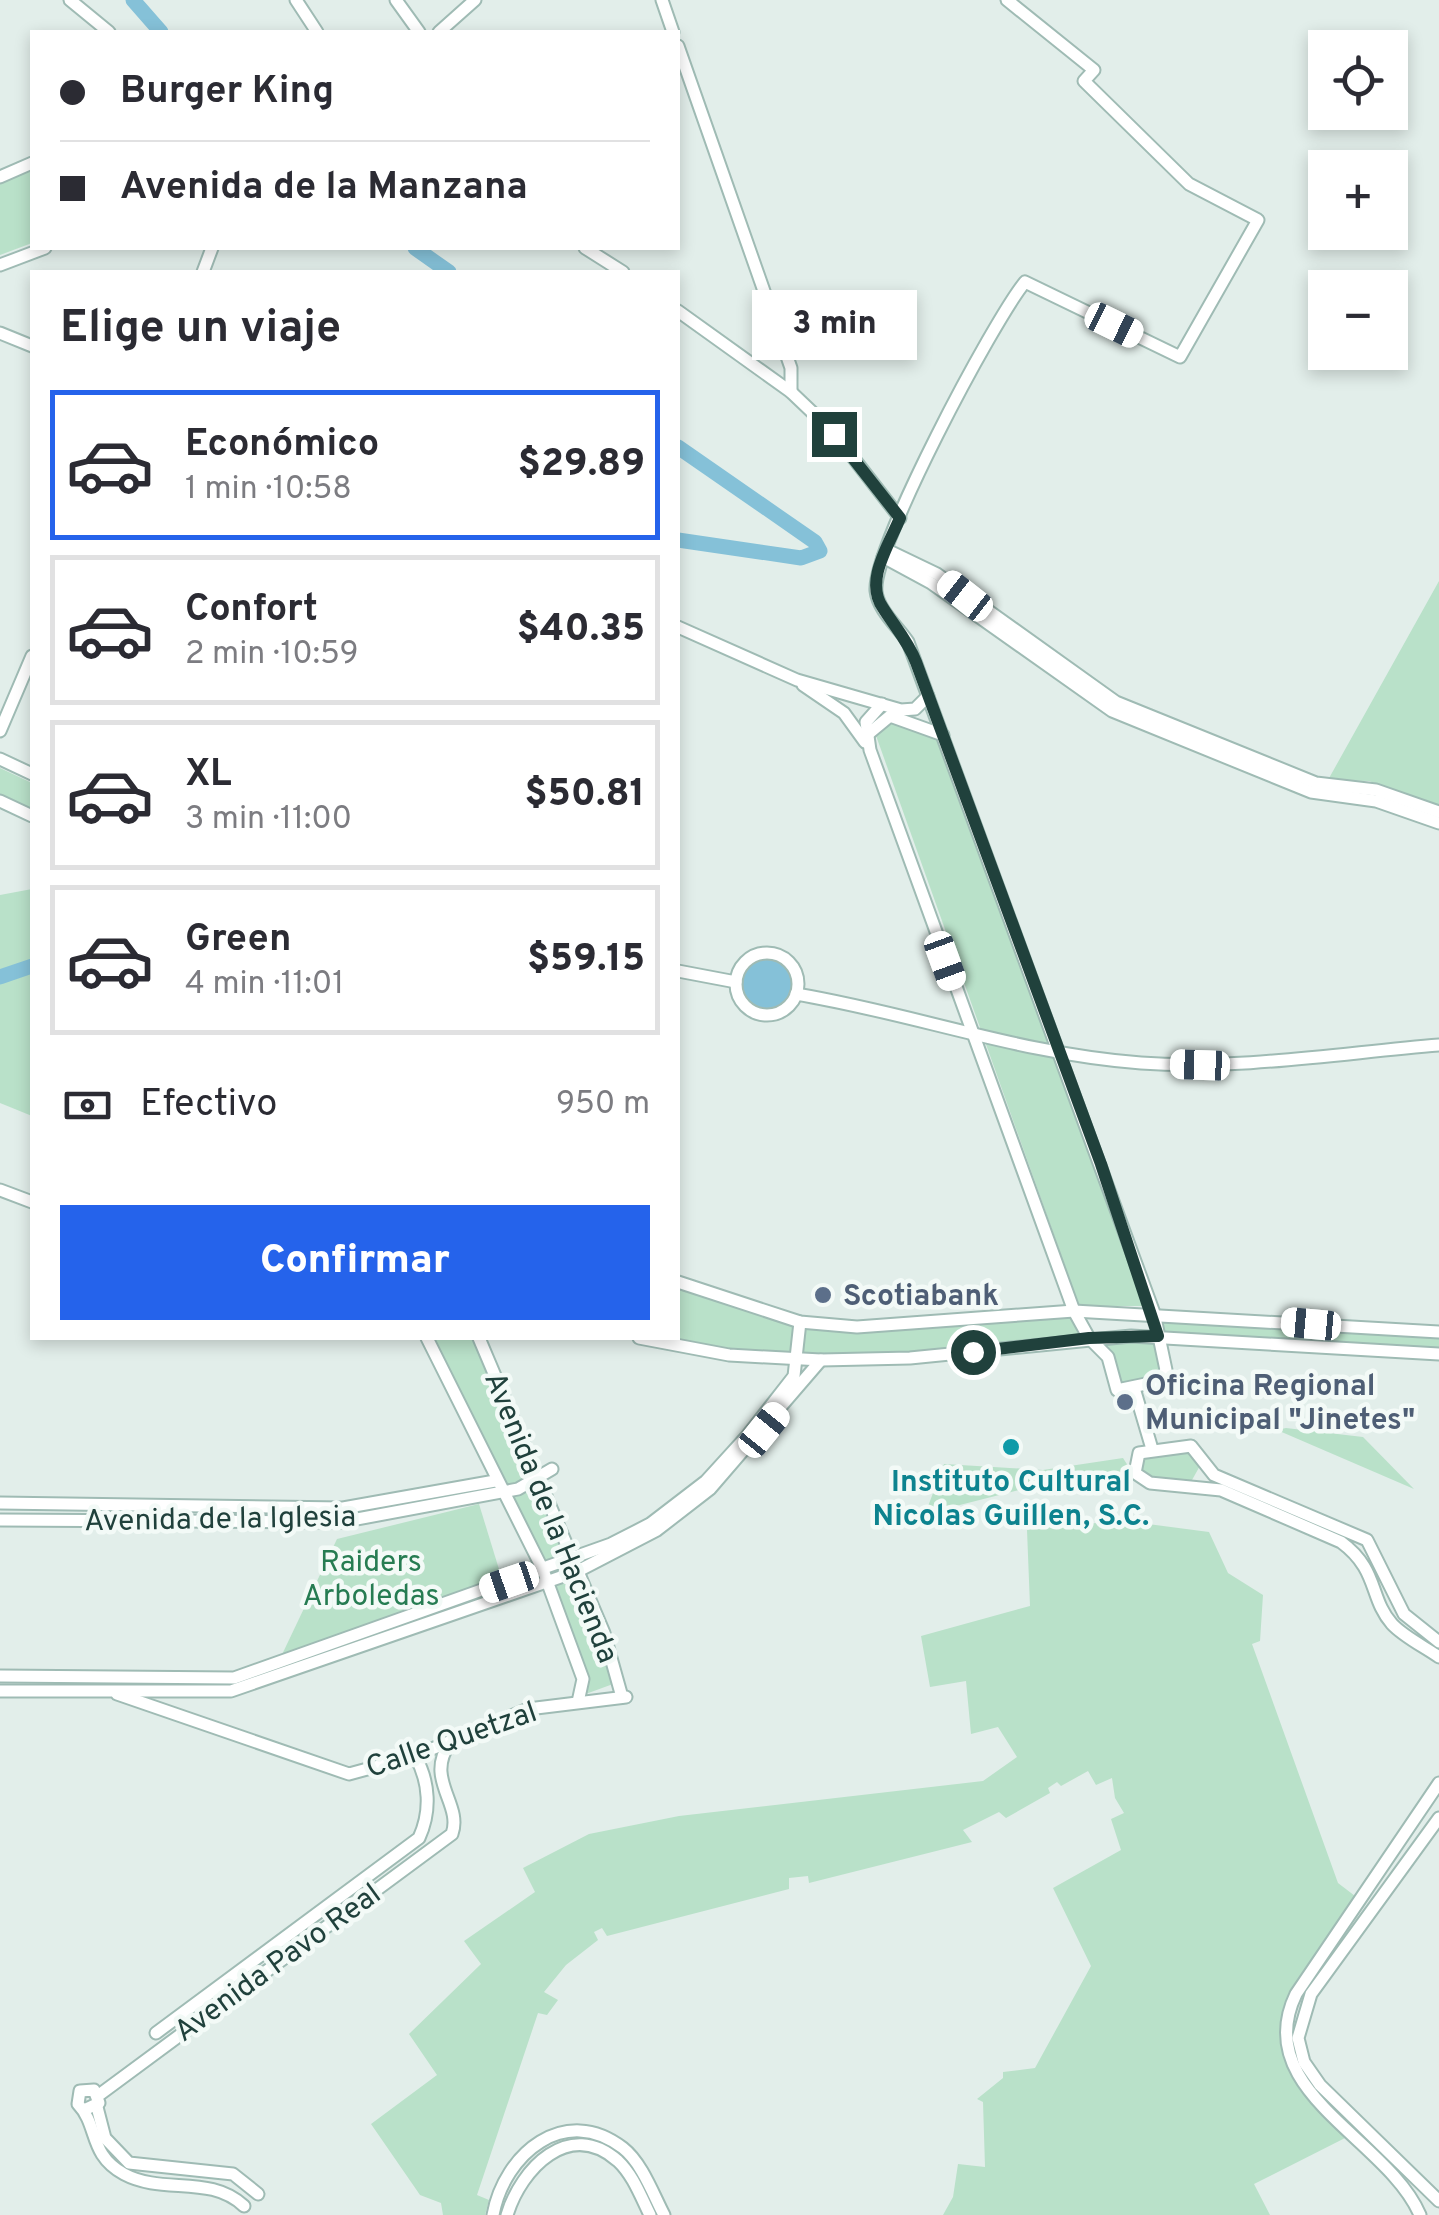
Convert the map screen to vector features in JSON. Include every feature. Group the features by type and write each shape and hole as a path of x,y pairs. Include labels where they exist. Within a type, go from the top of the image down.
{"street":[{"path":"70,0 108,30"},
{"path":"296,0 316,30"},
{"path":"396,0 418,30"},
{"path":"441,30 475,0"},
{"path":"662,0 672,30"},
{"path":"882,704 868,718 870,750 1074,1312 1089,1338 1108,1357 1117,1390 1165,1376 1154,1313 1061,1054 908,642 876,595 876,577 900,518 990,332 1025,282 1180,357 1258,220 1189,184 1089,76 1007,0"},
{"path":"680,52 792,368 792,392"},
{"path":"0,176 30,165"},
{"path":"0,265 40,250"},
{"path":"588,250 619,270"},
{"path":"680,311 792,392 834,434 900,518"},
{"path":"0,332 30,345"},
{"path":"885,554 937,574 1116,702 1316,783 1376,790 1439,812"},
{"path":"885,554 931,582 1112,712 1312,792 1376,800 1439,823"},
{"path":"680,628 796,680 882,704 916,709 928,696"},
{"path":"0,730 30,661"},
{"path":"796,680 844,713 870,750"},
{"path":"867,736 890,716 943,735"},
{"path":"0,759 30,773"},
{"path":"0,801 30,815"},
{"path":"774,954 794,969 796,994 777,1013 757,1014 741,1002 736,982 748,959 774,954"},
{"path":"680,972 736,982"},
{"path":"796,994 877,1008 1061,1054 1200,1065 1439,1045"},
{"path":"0,1190 30,1201"},
{"path":"680,1283 800,1322 857,1327 1074,1312 1154,1313 1439,1332"},
{"path":"575,1566 650,1524 706,1480 794,1376 800,1322"},
{"path":"649,1340 730,1355 821,1360 910,1358 1089,1338 1158,1336 1439,1354"},
{"name":"Avenida de la Hacienda","path":"428,1340 545,1576 582,1680 578,1702"},
{"name":"Avenida de la Hacienda","path":"479,1340 604,1633 624,1697"},
{"path":"0,1676 234,1678 575,1566 657,1530 710,1489 821,1360"},
{"path":"1134,1388 1146,1451 1135,1474 1150,1484 1221,1490 1341,1542 1363,1561 1392,1624 1439,1658"},
{"path":"1146,1451 1191,1446 1214,1475 1354,1531 1372,1545 1411,1623 1439,1642"},
{"path":"1180,1485 1197,1478 1202,1464"},
{"name":"Avenida de la Iglesia","path":"0,1520 341,1522 538,1479 552,1469"},
{"name":"Avenida de la Iglesia","path":"0,1503 343,1508 498,1487"},
{"path":"0,1692 231,1691 545,1576"},
{"path":"1378,1590 1392,1586"},
{"path":"166,1714 161,1701 169,1691"},
{"name":"Calle Quetzal","path":"111,1692 349,1774 416,1756 517,1712 624,1697"},
{"name":"Avenida Pavo Real","path":"93,2104 433,1849 455,1828 440,1770 442,1754 452,1740"},
{"name":"Avenida Pavo Real","path":"156,2033 419,1838 428,1814 424,1776 416,1756"},
{"path":"1420,2215 1393,2173 1297,2076 1285,2035 1296,1994 1439,1783"},
{"path":"1439,1818 1311,1994 1298,2038 1304,2062 1320,2085 1439,2201"},
{"path":"93,2104 104,2138 130,2162 233,2174 258,2194"},
{"path":"93,2104 97,2150 126,2176 224,2189 244,2206"},
{"path":"493,2215 506,2174 520,2156 558,2133 582,2132 624,2149 664,2215"},
{"path":"508,2215 529,2169 547,2153 574,2146 616,2160 629,2173 650,2215"}],"green space":[{"path":"30,171 30,244 0,255 0,183"},
{"path":"1439,581 1439,805 1369,781 1328,780"},
{"path":"882,721 928,730 939,742 1149,1306 1080,1306 874,730"},
{"path":"0,768 30,782 30,810 0,796"},
{"path":"30,889 30,1115 0,1103 0,895"},
{"path":"680,1285 800,1324 1073,1315 1079,1335 910,1357 730,1355 650,1340 680,1340"},
{"path":"1158,1315 1439,1332 1439,1353 1162,1334"},
{"path":"1156,1339 1162,1375 1118,1389 1106,1342"},
{"path":"434,1340 477,1340 536,1479 502,1491"},
{"path":"1277,1430 1363,1437 1414,1489"},
{"path":"1191,1448 1201,1464 1192,1480 1180,1483 1142,1476 1140,1453"},
{"path":"1123,1458 1130,1469 1125,1481 1059,1480 944,1509 927,1509 944,1464 1043,1470"},
{"path":"537,1482 571,1560 543,1569 502,1493"},
{"name":"Raiders Arboledas","path":"479,1504 502,1579 278,1663 337,1539"},
{"path":"1085,1523 1148,1524 1209,1532 1228,1573 1263,1595 1260,1641 1252,1644 1338,1883 1355,1896 1296,1987 1283,2037 1287,2063 1304,2095 1349,2136 1254,2184 1270,2215 943,2215 953,2197 958,2164 985,2167 983,2102 977,2099 1003,2078 1003,2072 1035,2068 1091,1966 1053,1888 1121,1850 1111,1819 1124,1813 1115,1798 1112,1778 1096,1785 1088,1771 1061,1786 1057,1782 1048,1788 1050,1793 1006,1818 999,1812 963,1830 972,1842 809,1883 808,1876 789,1878 789,1889 607,1936 602,1928 594,1932 598,1940 566,1965 544,1992 558,2000 547,2015 538,2013 477,2195 489,2200 485,2215 443,2215 441,2203 420,2195 371,2124 437,2075 409,2034 481,1964 464,1941 535,1892 523,1868 589,1834 679,1816 983,1781 1017,1757 998,1727 971,1734 966,1681 930,1687 921,1636 1030,1606 1027,1530"},
{"path":"577,1574 602,1633 613,1684 583,1695 550,1584"}],"water":[{"path":"767,956 786,964 794,983 786,1002 767,1010 748,1002 740,983 748,964"}],"waterway":[{"path":"133,0 159,30"},
{"path":"418,250 446,270"},
{"path":"680,448 815,542 820,551 801,558 680,540"},
{"path":"0,977 30,967"}],"place":[{"name":"Scotiabank","path":"823,1295"},
{"name":"Oficina Regional Municipal \"Jinetes\"","path":"1125,1402"},
{"name":"Instituto Cultural Nicolas Guillen, S.C.","path":"1011,1447"}],"route":[{"path":"834,434 900,518 876,577 876,595 908,642 916,662 1101,1164 1154,1313 1158,1336 1089,1338 973,1352"}]}
